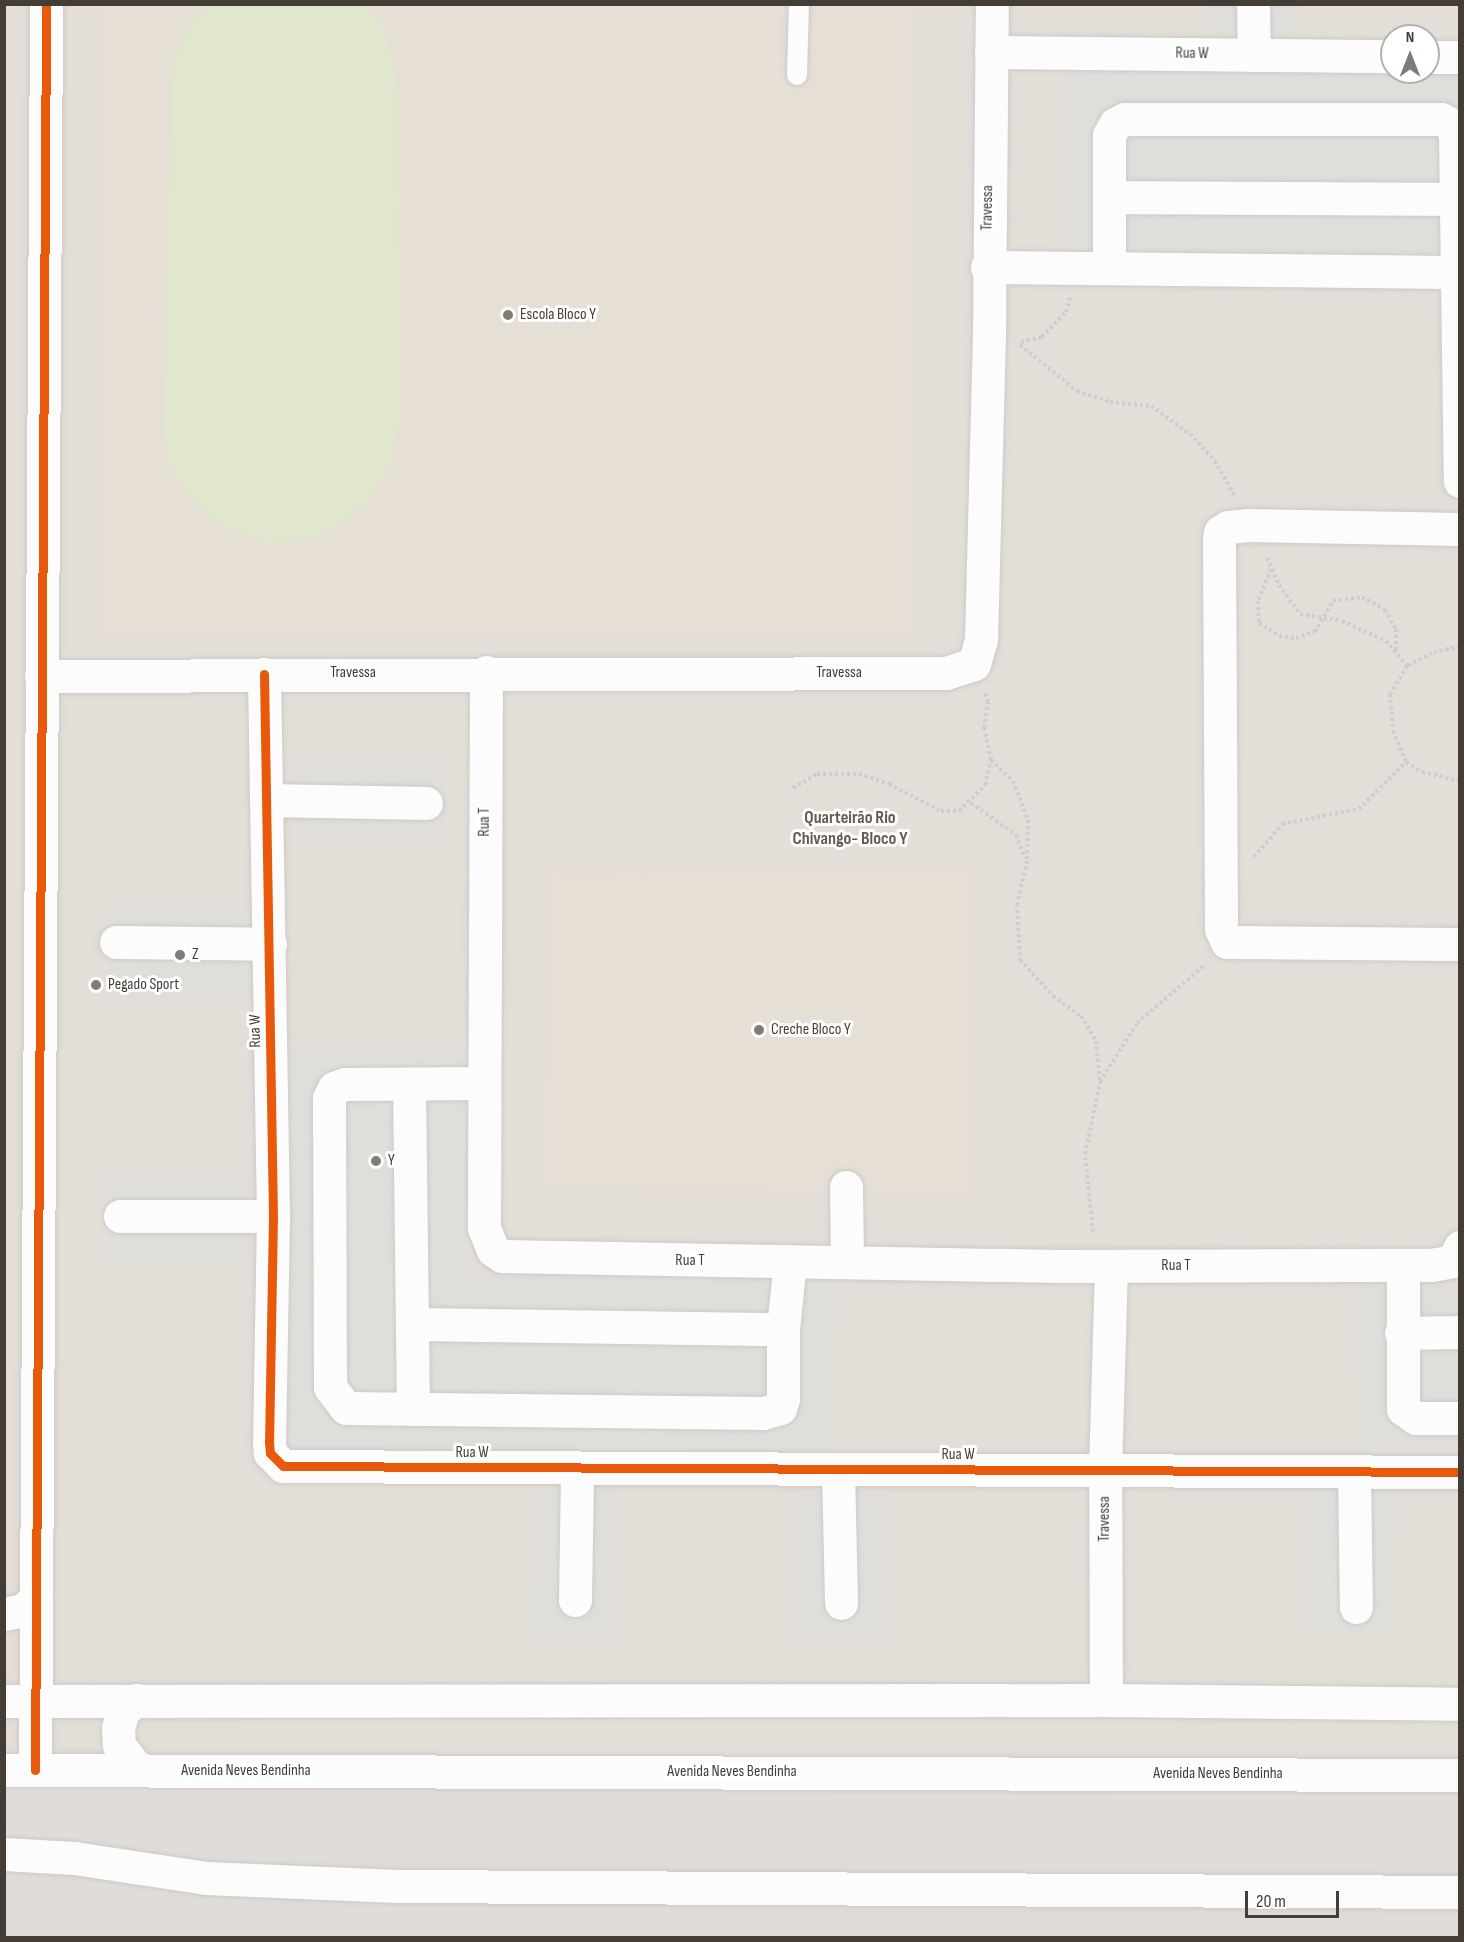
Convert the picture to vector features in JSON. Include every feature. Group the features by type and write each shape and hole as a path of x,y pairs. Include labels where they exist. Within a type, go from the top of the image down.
{"street":[{"path":"20,1770 20,1701 36,1598 46,4"},
{"name":"Travessa","path":"42,676 486,672 946,674 974,664 981,639 989,333 987,267 992,4"},
{"path":"1253,4 1254,55"},
{"name":"Rua W","path":"992,52 1380,56"},
{"path":"1440,57 1460,57"},
{"path":"1109,268 1112,198 1109,135 1115,124 1125,119 1441,119 1452,125 1455,135 1460,481"},
{"path":"1112,198 1455,199"},
{"path":"987,267 1458,272"},
{"path":"1460,529 1248,525 1228,527 1220,532 1219,539 1221,929 1227,942 1460,944"},
{"name":"Rua T","path":"486,672 484,1228 493,1250 502,1256 1111,1266 1403,1265 1446,1264 1453,1261 1460,1247"},
{"name":"Rua W","path":"264,674 268,800 273,1216 269,1442 270,1453 276,1461 292,1468 1460,1472"},
{"path":"268,800 426,803"},
{"path":"116,942 270,944"},
{"path":"483,1083 345,1084 334,1088 329,1098 330,1387 346,1408 763,1413 780,1408 783,1399 783,1329 790,1261"},
{"path":"409,1084 413,1409"},
{"path":"846,1187 847,1262"},
{"path":"120,1216 273,1216"},
{"path":"1403,1265 1401,1333 1403,1409 1416,1418 1460,1418"},
{"name":"Travessa","path":"1106,1700 1105,1470 1111,1266"},
{"path":"413,1324 783,1329"},
{"path":"1401,1333 1460,1332"},
{"path":"575,1600 577,1468"},
{"path":"838,1469 841,1603"},
{"path":"1354,1471 1356,1607"},
{"path":"4,1614 23,1610 36,1598"},
{"path":"136,1700 123,1712 118,1728 119,1745 138,1770"},
{"path":"20,1701 1106,1700 1460,1704"},
{"name":"Avenida Neves Bendinha","path":"20,1770 1460,1775"},
{"path":"4,1854 74,1858 207,1878 397,1886 1460,1892"}],"lane":[{"path":"797,75 799,4"}],"path":[{"path":"989,333 1017,343 1042,337 1066,312 1074,282 1066,268"},
{"path":"1272,568 1258,602 1259,623 1279,636 1296,639 1315,632 1333,602 1362,597 1385,610 1396,629 1396,654"},
{"path":"1460,645 1432,652 1407,666 1390,694 1393,731 1406,762 1422,772 1460,781"},
{"path":"793,788 817,774 859,774 889,784 941,811 959,811 971,803 985,785 991,760 984,728 988,702 974,664"},
{"path":"991,760 1013,781 1028,820 1027,861 1017,904 1020,960 1053,996 1081,1016 1096,1041 1100,1082"},
{"path":"971,803 1016,835 1027,861"}],"shaded area":[{"path":"5,5 1459,5 1459,1937 5,1938"},
{"name":"Escola Bloco Y","path":"105,5 911,5 911,628 104,626"},
{"path":"1208,5 1296,5 1297,31 1208,32"},
{"path":"1067,65 1380,72 1380,84 1440,84 1440,70 1459,66 1459,284 1067,283"},
{"path":"445,755 445,844 300,844 299,756"},
{"name":"Creche Bloco Y","path":"552,873 969,876 967,1188 549,1184"},
{"name":"Z","path":"252,910 252,999 107,999 107,911"},
{"name":"Y","path":"288,1045 465,1046 465,1276 833,1277 832,1451 286,1449"},
{"path":"107,1174 253,1174 253,1262 108,1263"},
{"path":"1359,1285 1459,1285 1459,1453 1360,1454"},
{"path":"1304,1487 1393,1487 1392,1632 1303,1631"},
{"path":"531,1489 620,1489 619,1634 530,1633"},
{"path":"796,1491 885,1491 884,1636 795,1635"},
{"path":"5,1792 1459,1799 1459,1937 5,1938"}],"green space":[{"path":"210,4 361,5 381,22 394,67 398,93 399,421 391,464 370,498 345,521 310,539 269,543 234,531 211,518 186,491 170,464 163,437 173,61 191,25"}],"cycle path":[{"path":"35,1770 46,4"},
{"path":"264,674 273,1216 269,1442 270,1453 283,1466 1460,1472"}],"place":[{"name":"Escola Bloco Y","path":"508,315"},
{"name":"Z","path":"180,955"},
{"name":"Pegado Sport","path":"96,985"},
{"name":"Creche Bloco Y","path":"759,1030"},
{"name":"Y","path":"376,1161"}],"district":[{"name":"Quarteirão Rio Chivango- Bloco Y","path":"850,829"}]}
